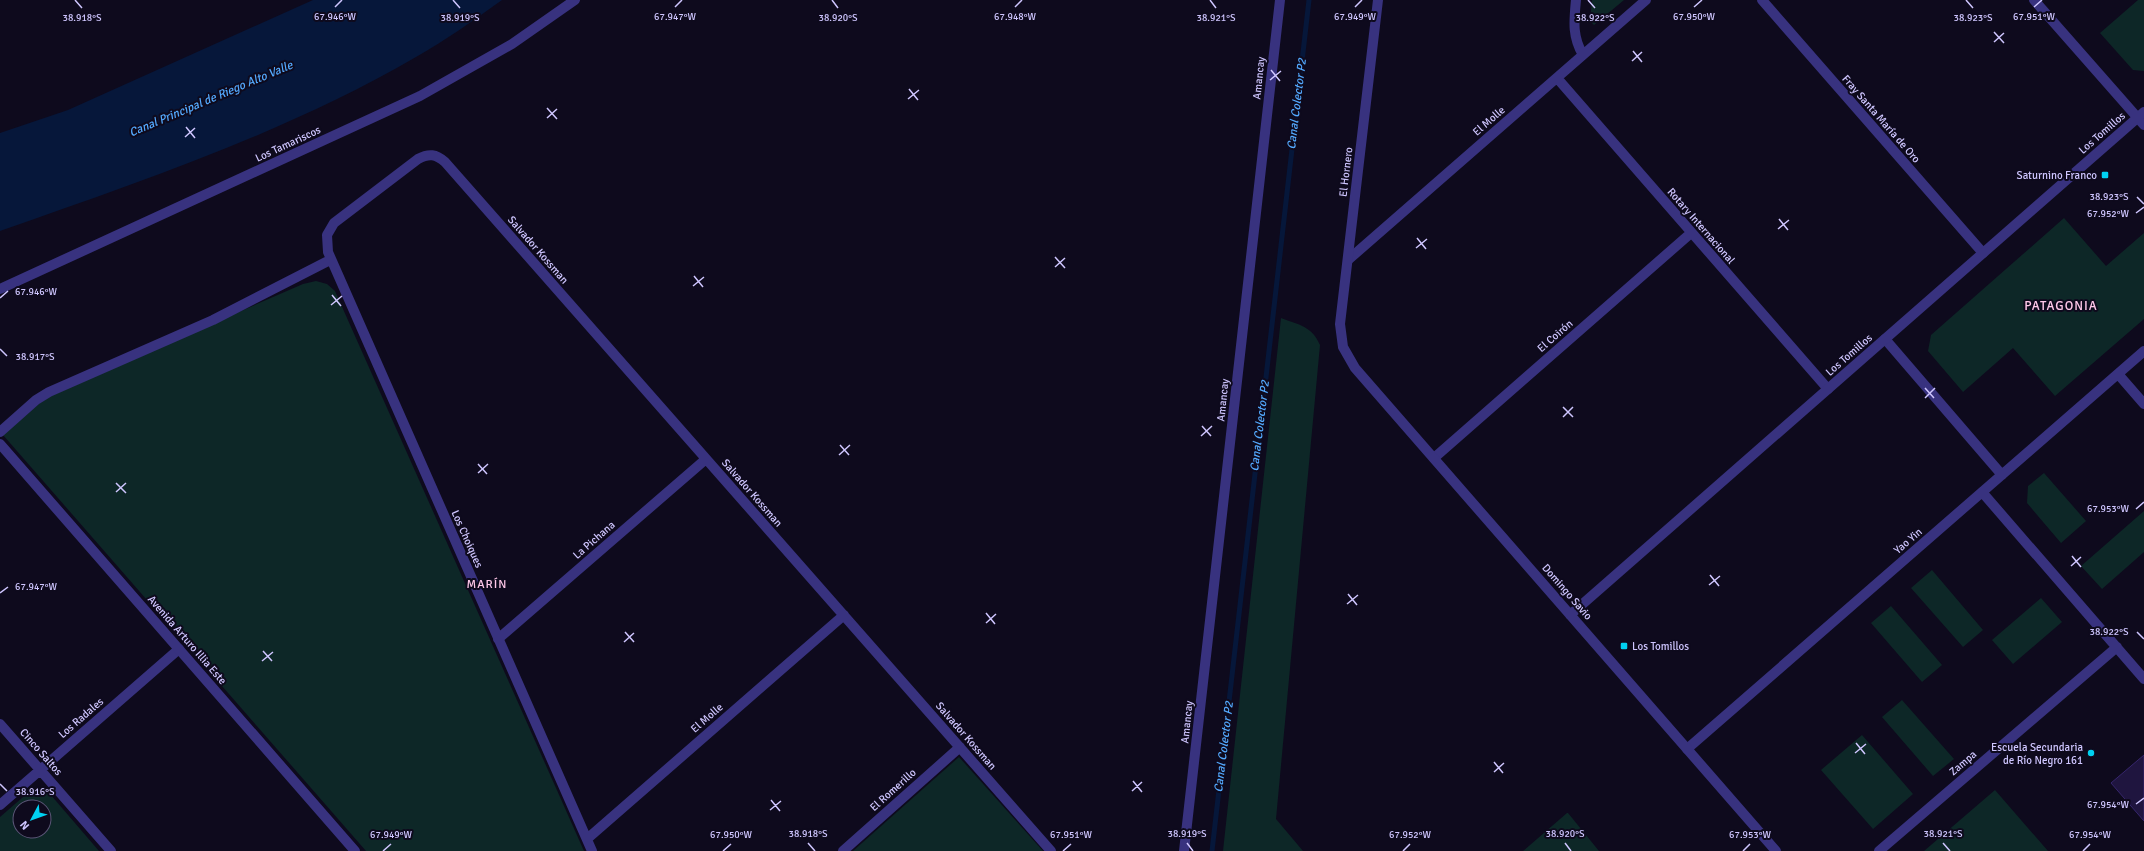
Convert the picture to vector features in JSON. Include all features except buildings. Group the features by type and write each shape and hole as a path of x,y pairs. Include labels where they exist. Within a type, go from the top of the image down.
{"street":[{"name":"Los Tamariscos","path":"0,289 420,96 512,44 575,0"},
{"name":"Amancay","path":"1184,851 1280,0"},
{"name":"El Hornero","path":"1343,347 1340,324 1378,0"},
{"path":"1576,0 1573,30 1576,42 1583,55"},
{"name":"El Molle","path":"1348,260 1646,0"},
{"name":"Fray Santa María de Oro","path":"1762,0 1983,253"},
{"path":"2034,0 2142,118"},
{"name":"Rotary Internacional","path":"1557,78 1828,389"},
{"name":"Los Tomillos","path":"1570,615 1983,253 2142,118"},
{"name":"Los Choiques","path":"433,155 418,159 334,223 327,236 330,260 592,851"},
{"name":"Salvador Kossman","path":"433,155 445,162 1051,851"},
{"name":"El Coirón","path":"1434,458 1691,232"},
{"path":"0,432 36,400 49,392 212,320 330,260"},
{"path":"1885,339 2002,475"},
{"name":"Domingo Savio","path":"1343,347 1355,368 1776,851"},
{"name":"Yao Yin","path":"1687,749 2144,351"},
{"path":"2118,374 2144,404"},
{"name":"Avenida Arturo Illia Este","path":"0,444 355,851"},
{"name":"La Pichana","path":"498,639 706,459"},
{"path":"1982,492 2144,679"},
{"name":"El Molle","path":"587,839 844,615"},
{"name":"Zampa","path":"1879,851 2117,647"},
{"name":"Los Radales","path":"0,805 179,649"},
{"name":"Cinco Saltos","path":"0,724 111,851"},
{"name":"El Romerillo","path":"843,851 960,747"}],"green space":[{"path":"1592,0 1624,0 1594,25 1590,21"},
{"path":"2138,0 2144,0 2144,71 2133,70 2100,33"},
{"path":"2064,218 2106,266 2144,233 2144,319 2055,396 2013,348 1963,392 1928,351 1931,335"},
{"path":"316,281 327,284 335,291 584,851 366,851 3,435 40,403 60,390 303,284"},
{"path":"1281,318 1309,330 1320,345 1276,819 1303,851 1223,851"},
{"path":"2044,473 2086,521 2061,543 2027,503 2028,486"},
{"path":"2144,511 2144,552 2102,589 2081,566"},
{"path":"1932,570 1983,630 1963,647 1911,588"},
{"path":"2041,598 2062,622 2013,664 1992,640"},
{"path":"1891,606 1942,665 1922,682 1871,623"},
{"path":"1902,700 1954,759 1933,776 1882,717"},
{"path":"1862,735 1913,794 1873,829 1821,770"},
{"path":"959,757 1043,851 853,851"},
{"path":"38,788 50,794 99,851 0,851 0,817 12,807 12,839 52,839 52,799 21,799 30,791"},
{"path":"1995,790 2048,851 1924,851"},
{"path":"1567,813 1599,851 1523,851"}],"water":[{"name":"Canal Principal de Riego Alto Valle","path":"313,0 502,0 460,30 427,50 366,84 316,109 212,154 0,231 0,133 68,110"}],"waterway":[{"name":"Canal Colector P2","path":"1212,851 1309,0"}],"place":[{"name":"Saturnino Franco","path":"2105,175"},
{"name":"Los Tomillos","path":"1624,646"},
{"name":"Escuela Secundaria de Río Negro 161","path":"2091,753"}],"district":[{"name":"PATAGONIA","path":"2061,306"},
{"name":"MARÍN","path":"487,584"}]}
